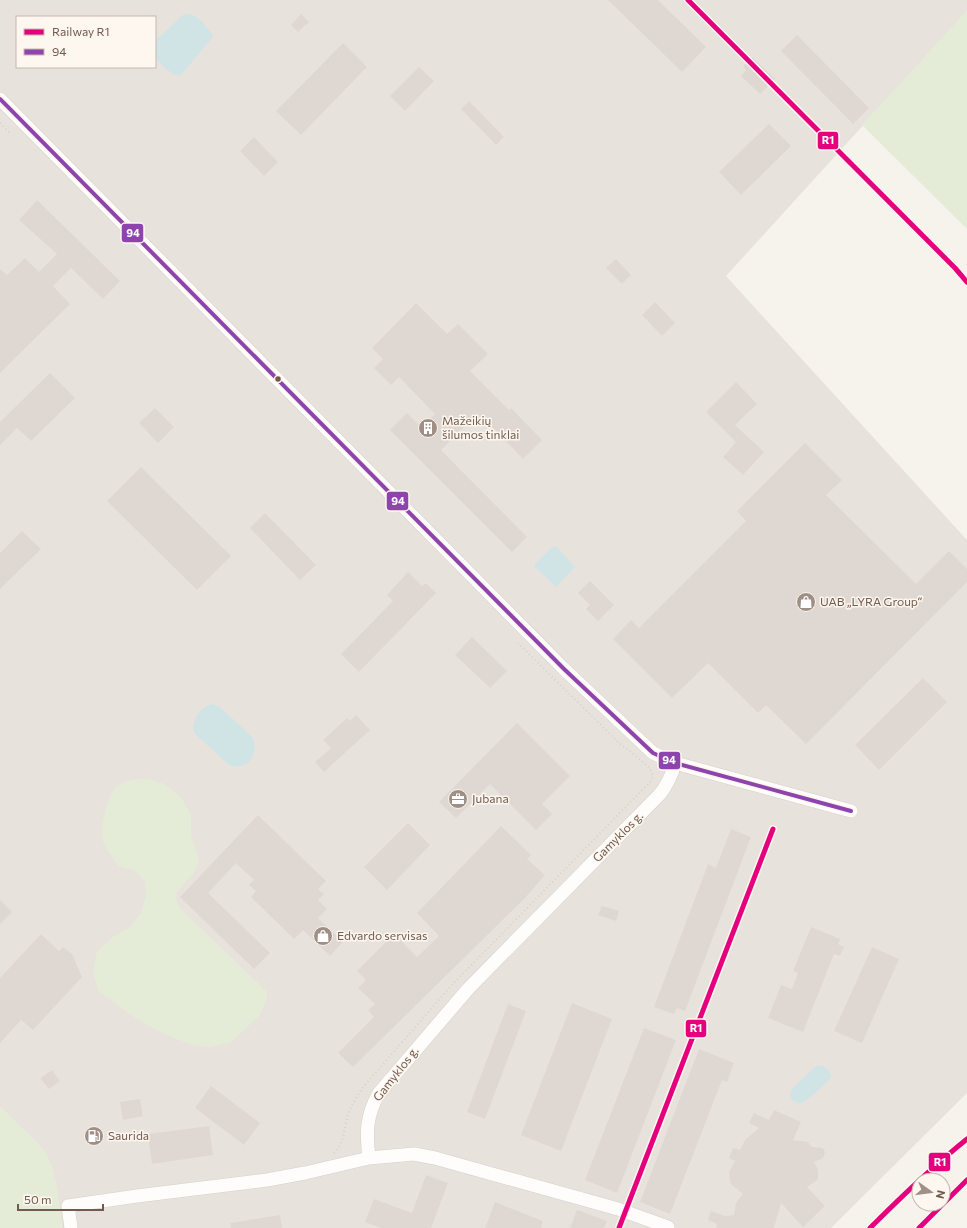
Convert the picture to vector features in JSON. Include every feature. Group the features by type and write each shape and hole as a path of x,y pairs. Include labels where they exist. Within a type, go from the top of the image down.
{"street":[{"path":"0,99 564,669 653,753 675,763 851,811"},
{"name":"Gamyklos g.","path":"369,1158 367,1139 368,1120 372,1104 383,1087 468,989 660,794 667,786 672,776 675,763"},
{"path":"71,1228 68,1206 267,1180 369,1158 414,1154 435,1158 618,1209 668,1227"}],"path":[{"path":"0,123 11,134"},
{"path":"329,1155 335,1152 342,1143 344,1127 348,1114 364,1086 450,987 651,781 652,775 648,765 629,752 618,742 518,643"}],"shaded area":[{"path":"0,0 967,0 967,11 726,276 967,540 967,1093 831,1228 62,1228 56,1185 51,1166 47,1156 39,1145 0,1107"},
{"path":"187,14 195,16 201,21 213,37 181,75 177,75 170,72 156,59 156,40 183,15"},
{"path":"553,546 556,546 575,567 556,587 534,566"},
{"path":"212,704 220,707 252,737 255,749 250,760 246,764 235,766 228,764 194,733 193,728 197,715 203,708"},
{"path":"816,1066 826,1068 830,1072 831,1078 804,1102 797,1103 790,1098 791,1090"}],"green space":[{"path":"967,11 967,229 862,125"},
{"path":"148,779 164,784 182,799 191,814 191,837 199,862 195,871 176,893 177,903 182,910 267,992 267,1000 259,1016 231,1042 210,1047 193,1045 164,1034 140,1021 99,992 93,973 97,952 114,936 129,928 141,913 146,896 145,882 136,871 118,866 104,844 102,835 105,812 111,795 118,785 129,780"},
{"path":"0,1107 32,1137 47,1156 55,1181 62,1228 0,1228"}],"building":[{"path":"608,0 658,0 706,47 682,72"},
{"path":"301,14 309,22 298,32 291,25"},
{"path":"797,35 869,108 853,124 781,51"},
{"path":"343,43 367,67 301,135 276,111"},
{"path":"752,57 775,79 760,94 741,76 746,70 743,66"},
{"path":"419,67 434,81 405,111 390,96"},
{"path":"469,101 504,137 496,145 461,109"},
{"path":"769,124 791,146 741,195 719,172"},
{"path":"254,137 278,162 264,176 240,151"},
{"path":"37,200 120,281 103,299 71,268 53,286 70,304 0,373 0,269 7,275 25,258 39,272 57,254 19,220"},
{"path":"616,259 631,275 622,284 606,268"},
{"path":"655,302 675,323 662,336 642,315"},
{"name":"Mažeikių šilumos tinklai","path":"416,303 447,334 458,324 488,354 470,371 509,410 511,408 542,440 523,459 488,423 483,428 473,418 441,450 527,537 512,552 390,430 407,413 421,427 435,414 399,377 391,385 374,368 383,359 372,348"},
{"path":"50,373 75,398 31,441 17,428 0,445 0,422"},
{"path":"736,382 757,404 735,425 764,452 743,475 723,457 736,442 706,412"},
{"path":"155,408 174,427 158,443 139,423"},
{"name":"UAB „LYRA Group“","path":"805,443 842,480 826,495 916,584 949,551 967,569 967,582 806,744 766,705 758,713 708,663 672,698 613,639 631,620 639,628 746,521 737,511"},
{"path":"141,467 231,556 197,590 107,501"},
{"path":"265,513 316,565 300,580 250,528"},
{"path":"22,531 41,549 0,589 0,553"},
{"path":"408,572 422,586 426,583 436,593 359,672 341,654 393,601 387,595"},
{"path":"590,581 614,605 598,621 586,609 590,605 578,593"},
{"path":"472,637 507,671 490,688 455,655"},
{"path":"923,678 947,702 879,770 855,745"},
{"path":"356,715 370,730 324,772 315,762 331,748 323,740 347,718 350,721"},
{"path":"517,723 570,776 542,804 552,814 536,830 490,784 456,818 439,802"},
{"path":"258,815 326,881 318,889 324,894 318,900 327,909 318,918 343,942 330,956 303,930 294,939 251,897 256,891 249,885 254,880 236,863 208,893 270,953 254,969 180,897"},
{"path":"408,823 430,845 387,890 364,867"},
{"path":"501,826 531,855 527,859 545,875 525,898 353,1067 338,1053 374,1017 368,1010 375,1004 358,988 366,980 357,971 394,934 417,957 439,936 417,913"},
{"path":"731,829 751,837 685,1011 677,1008 674,1014 654,1007 708,864 716,868"},
{"path":"0,900 12,912 0,924"},
{"path":"602,906 619,911 616,921 598,915"},
{"path":"811,927 840,939 838,944 844,947 840,956 834,954 803,1032 768,1018 781,985 792,989 798,973 793,971"},
{"path":"41,934 59,951 63,947 72,954 82,977 33,1030 21,1020 0,1043 0,978"},
{"path":"872,947 899,959 862,1043 834,1031"},
{"path":"572,1003 612,1019 561,1151 521,1135"},
{"path":"508,1004 526,1011 485,1119 467,1112"},
{"path":"644,1028 676,1040 617,1193 585,1180"},
{"path":"699,1049 734,1063 727,1082 722,1080 670,1214 640,1202"},
{"path":"52,1070 60,1081 49,1089 40,1078"},
{"path":"211,1086 260,1123 244,1145 195,1108"},
{"path":"140,1099 143,1116 123,1120 120,1102"},
{"path":"774,1110 801,1122 793,1140 808,1142 812,1147 822,1148 824,1150 825,1152 823,1158 814,1162 818,1170 818,1178 807,1187 825,1206 803,1227 781,1203 774,1228 716,1228 717,1224 708,1220 711,1211 725,1216 734,1215 736,1203 743,1194 730,1182 729,1172 735,1161 729,1158 733,1148 740,1150 745,1140 759,1128 749,1123 754,1113 769,1120"},
{"path":"209,1126 213,1155 152,1164 148,1134"},
{"name":"Saurida","path":"97,1127 101,1142 91,1145 87,1130"},
{"path":"426,1175 448,1183 431,1228 381,1228 365,1222 374,1199 412,1213"},
{"path":"495,1202 543,1221 541,1228 485,1228"},
{"path":"577,1210 607,1221 604,1228 570,1228"},
{"path":"280,1215 282,1228 231,1228 230,1223"}],"rail line":[{"name":"R1","path":"688,0 955,268 967,282"},
{"name":"R1","path":"619,1228 773,829"},
{"name":"R1","path":"870,1228 917,1182 967,1139"},
{"name":"R1","path":"919,1228 967,1180"}],"transit line":[{"name":"94","path":"0,99 564,669 653,753 675,763 851,811"}],"place":[{"name":"Mažeikių šilumos tinklai","path":"428,428"},
{"name":"UAB „LYRA Group“","path":"806,602"},
{"name":"Jubana","path":"458,799"},
{"name":"Edvardo servisas","path":"323,936"},
{"name":"Saurida","path":"94,1136"}]}
